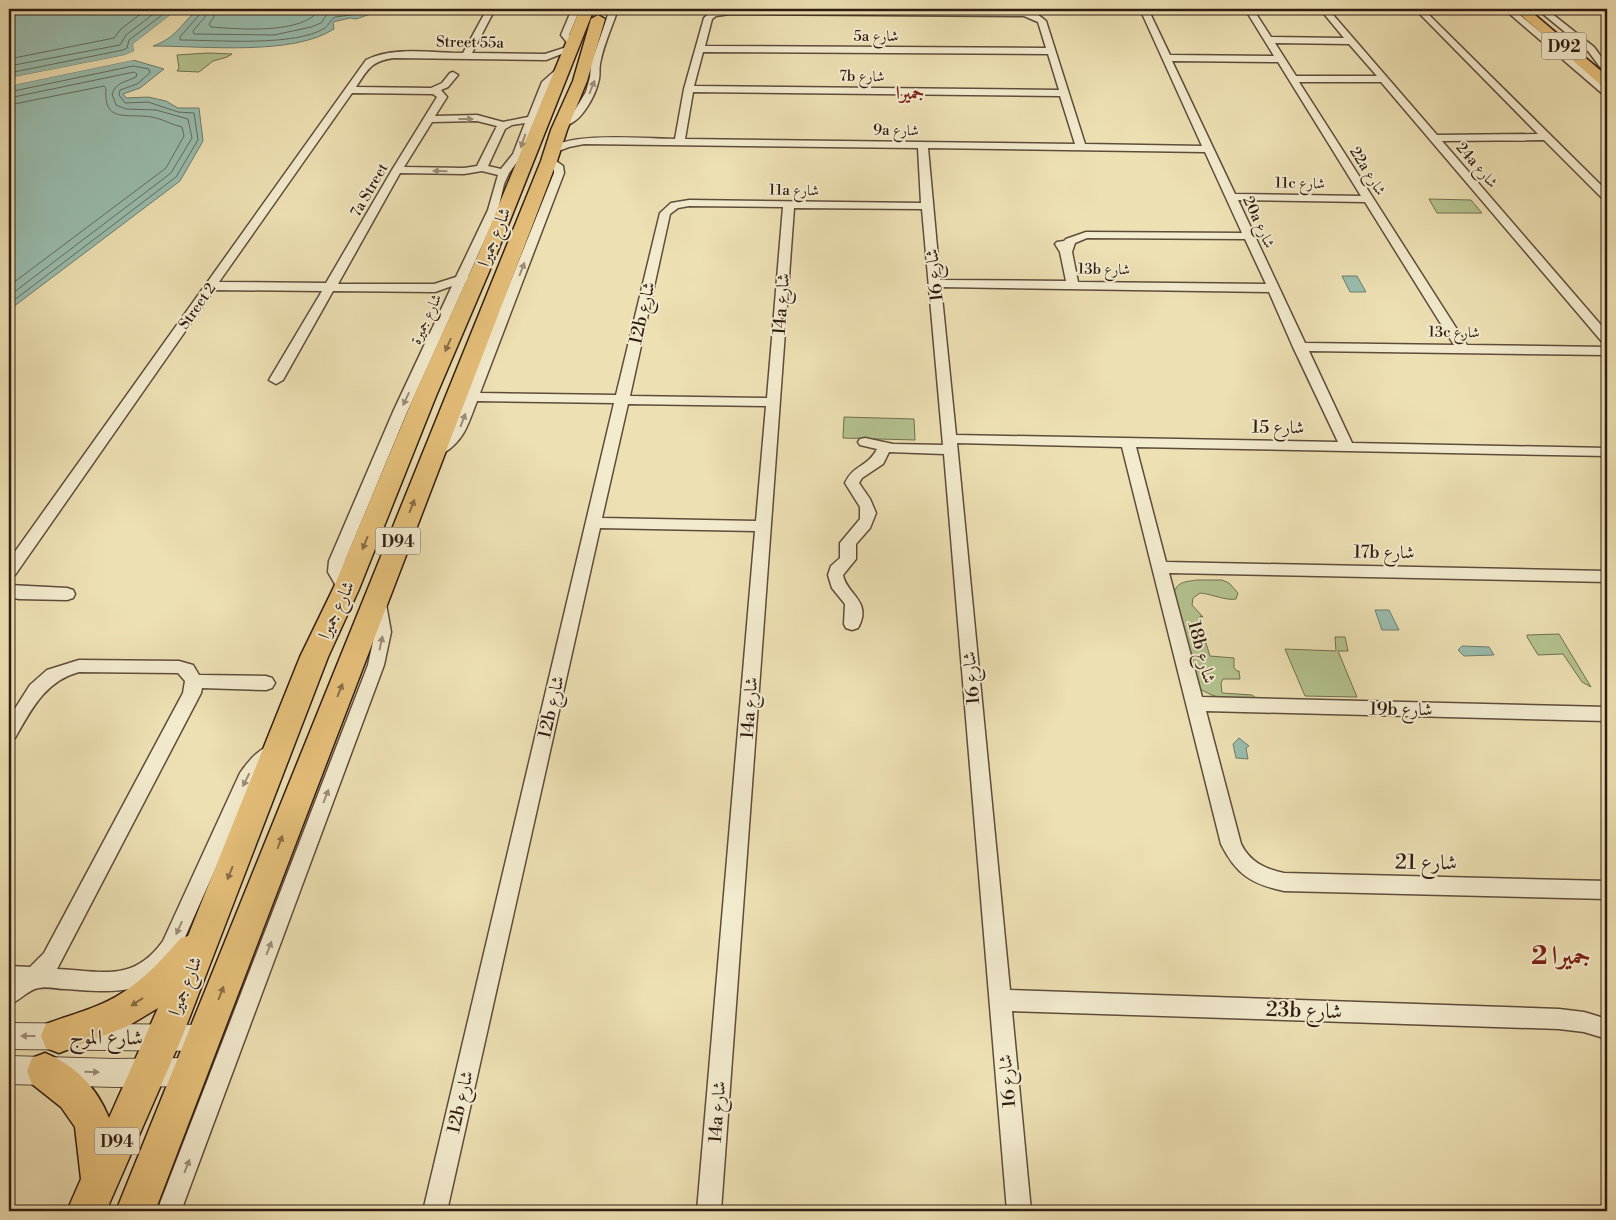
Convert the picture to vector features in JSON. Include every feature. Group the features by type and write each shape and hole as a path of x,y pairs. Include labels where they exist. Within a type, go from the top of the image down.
{"main road":[{"name":"شارع جميرا","path":"93,1196 149,1072 208,931 314,657 346,589 488,253 510,177 530,154 563,57 587,9"},
{"name":"شارع جميرا","path":"135,1211 431,455 522,231 580,81 602,9"},
{"name":"D92","path":"1520,9 1607,83"},
{"name":"D92","path":"1535,9 1605,67"},
{"path":"510,177 527,184 512,222 512,228 522,231"},
{"path":"59,1036 103,1020 134,1005 154,990 174,971 208,931"},
{"path":"45,1071 70,1088 87,1110 94,1128 93,1196"}],"street":[{"path":"466,56 491,9"},
{"path":"563,57 565,35 576,9"},
{"path":"431,455 456,437 559,173 556,141 577,115 591,92 595,77 595,64 614,9"},
{"name":"20a شارع","path":"1144,9 1347,447"},
{"name":"22a شارع","path":"1249,9 1463,348"},
{"name":"24a شارع","path":"1324,9 1607,340"},
{"path":"1419,9 1607,197"},
{"path":"1508,9 1607,93"},
{"path":"1541,9 1591,49 1605,67"},
{"path":"680,142 689,89 708,18 714,14 722,12 1024,14 1042,21 1081,147"},
{"path":"1269,40 1351,41"},
{"name":"5a شارع","path":"701,49 1050,51"},
{"name":"Street 55a","path":"394,55 563,57"},
{"name":"Street 2","path":"9,571 369,62 379,57 394,55"},
{"name":"شارع جميرة","path":"346,589 336,572 338,561 400,412 493,210 497,189 510,177 530,120 548,79 563,57"},
{"path":"1167,58 1281,59"},
{"path":"350,90 433,91 445,85 453,75"},
{"path":"1294,79 1384,80"},
{"name":"7b شارع","path":"689,89 1064,94"},
{"name":"7a Street","path":"276,380 397,170 442,97 440,93 433,91"},
{"path":"428,119 486,119 496,121 502,125"},
{"path":"483,168 482,165 502,125 510,122 530,120"},
{"name":"9a شارع","path":"556,141 569,136 584,140"},
{"path":"1434,138 1548,138"},
{"name":"9a شارع","path":"556,141 566,144 584,140 1208,148"},
{"name":"شارع 16","path":"923,145 1019,1211"},
{"path":"397,170 464,172 483,168 510,177"},
{"name":"11c شارع","path":"1231,197 1368,199"},
{"name":"11a شارع","path":"665,212 670,207 682,204 927,206"},
{"name":"14a شارع","path":"709,1211 789,205"},
{"name":"12b شارع","path":"436,1207 665,212"},
{"path":"1073,284 1066,252 1068,244 1073,239 1086,235 1249,236"},
{"path":"211,286 435,288 462,279"},
{"name":"13b شارع","path":"934,282 1272,288"},
{"path":"435,288 448,294 452,300"},
{"name":"13c شارع","path":"1300,346 1607,351"},
{"path":"472,397 774,402"},
{"name":"شارع 15","path":"865,442 885,446 1128,442 1607,452"},
{"name":"18b شارع","path":"1128,442 1159,568 1232,844 1240,861 1247,868"},
{"path":"852,624 852,603 846,592 838,584 835,576 838,569 848,559 848,543 861,531 868,519 867,506 852,483 856,475 878,461 885,446"},
{"path":"592,524 763,526"},
{"name":"17b شارع","path":"1159,568 1607,576"},
{"path":"9,591 19,594 67,594"},
{"path":"169,1211 376,665 383,632 382,616 377,595"},
{"path":"9,733 40,684 53,674 68,668 78,666 179,667 187,670 194,681 192,693 51,960 36,976 9,995"},
{"path":"194,681 266,684"},
{"name":"19b شارع","path":"1195,704 1607,714"},
{"path":"9,976 119,982 134,979 155,966 170,948 247,778 256,765 280,746"},
{"name":"شارع 21","path":"1247,868 1259,876 1284,882 1607,890"},
{"name":"23b شارع","path":"1000,1000 1559,1019 1584,1022 1607,1029"},
{"name":"شارع الموج","path":"9,1036 203,1038"},
{"name":"شارع الموج","path":"9,1070 190,1072"}],"green space":[{"path":"232,54 213,61 199,72 177,71 179,68 177,55"},
{"path":"1429,199 1471,200 1482,213 1437,213"},
{"path":"844,417 914,419 915,440 843,438"},
{"path":"1197,580 1222,580 1229,583 1238,593 1236,599 1232,599 1200,593 1193,598 1192,605 1203,617 1200,616 1202,621 1199,621 1210,656 1234,658 1234,668 1239,671 1240,679 1223,679 1221,683 1222,693 1252,695 1256,698 1256,702 1221,698 1200,689 1173,595 1179,585"},
{"path":"1559,634 1591,687 1582,682 1563,654 1538,655 1527,637 1527,635"},
{"path":"1335,637 1345,637 1348,651 1338,651 1357,697 1305,696 1285,649 1336,651"}],"water":[{"path":"9,9 178,9 133,44 134,51 125,55 9,78"},
{"path":"198,9 385,9 356,19 350,18 333,22 334,29 295,43 247,48 153,46 173,35"},
{"path":"133,60 164,69 140,88 123,94 126,98 148,97 166,101 178,108 199,108 203,141 180,181 9,310 9,87"},
{"path":"1342,276 1357,276 1366,292 1350,292"},
{"path":"1375,610 1389,610 1399,630 1382,630"},
{"path":"1462,646 1489,647 1494,655 1464,656 1458,650"},
{"path":"1239,738 1249,746 1246,748 1248,759 1236,758 1233,744"}],"pier":[{"path":"178,9 180,11 135,45 136,52 126,58 9,80 9,78 125,55 134,51 133,44"},
{"path":"133,58 138,59 9,87 9,85 17,81"}],"district":[{"name":"جميرا","path":"910,92"},
{"name":"جميرا 2","path":"1561,955"}]}
